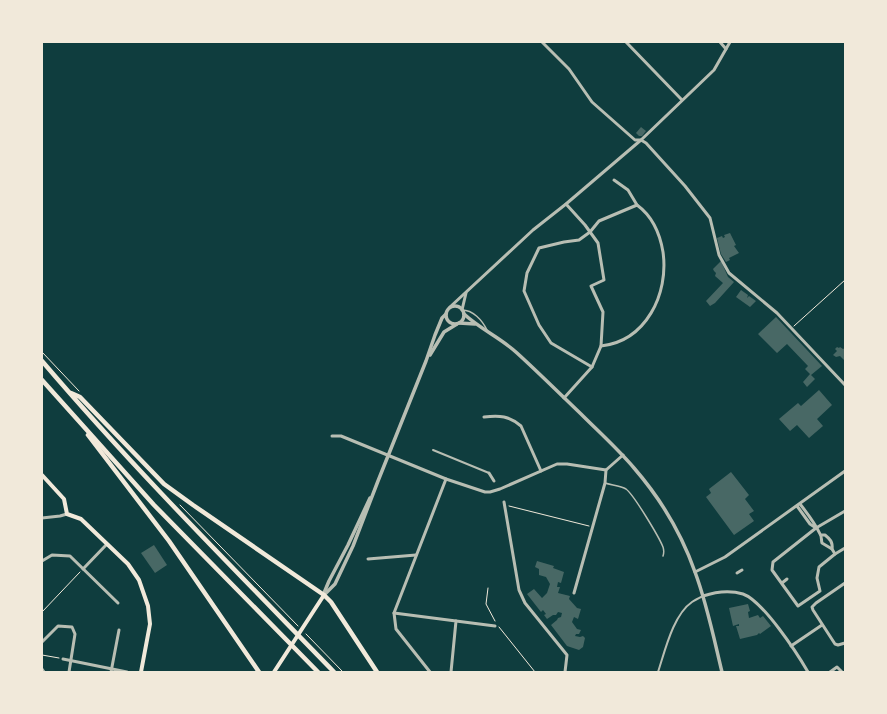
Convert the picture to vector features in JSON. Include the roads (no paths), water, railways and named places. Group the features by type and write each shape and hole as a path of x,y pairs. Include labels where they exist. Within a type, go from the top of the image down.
{"main road":[{"path":"42,360 164,498 334,672"},
{"path":"42,380 154,505 318,672"},
{"path":"68,391 80,397 164,484 332,602 377,672"},
{"path":"74,416 168,541 258,672"},
{"path":"42,475 64,500 67,514 81,519 128,564 139,580 148,606 150,624 141,672"},
{"path":"274,672 324,595"}],"street":[{"path":"542,42 569,69 598,109 635,140 641,140 646,143 685,186 710,218 719,255 729,273 763,300 845,385"},
{"path":"626,42 682,100"},
{"path":"720,42 726,49"},
{"path":"324,595 335,584 353,546 435,335 442,318 450,307 533,230 641,140 714,70 730,42"},
{"path":"601,346 617,343 636,330 654,309 662,289 665,269 662,243 649,216 637,205 628,190 614,180"},
{"path":"564,398 592,367 601,346 603,312 591,286 604,280 598,243 585,225 566,204"},
{"path":"592,367 551,343 539,325 524,290 527,274 539,248 579,240 590,232 599,222 637,205"},
{"path":"426,361 444,332 463,319 466,293"},
{"path":"450,307 457,306 476,325 488,331 516,352 623,456 646,482 663,507 680,537 695,572 703,596 722,672"},
{"path":"446,314 449,321 476,325"},
{"path":"484,417 498,415 506,417 521,426 540,471"},
{"path":"332,436 341,436 446,479 472,488 490,492 557,464 567,464 606,470"},
{"path":"433,450 489,473 494,481"},
{"path":"574,593 605,483 606,470 623,456"},
{"path":"695,572 725,557 845,471"},
{"path":"430,672 396,629 394,613 446,479"},
{"path":"324,595 329,581 348,545 378,481"},
{"path":"504,503 519,590 526,603 567,655 565,672"},
{"path":"798,505 814,522 821,535 822,543 835,554"},
{"path":"845,511 816,528 773,562 772,570 798,606 820,591 817,578 819,568 835,554 845,548"},
{"path":"42,518 67,514"},
{"path":"821,535 824,535 830,539 832,550"},
{"path":"83,569 107,544"},
{"path":"741,546 744,551"},
{"path":"42,561 52,555 70,556 118,603"},
{"path":"368,559 416,555"},
{"path":"781,556 784,561"},
{"path":"737,573 742,570"},
{"path":"782,583 787,579"},
{"path":"845,583 813,606 813,610 835,644 838,645 845,643"},
{"path":"658,672 671,631 684,610 691,603 703,596 720,592 742,594 752,599 765,611 808,672"},
{"path":"394,613 496,625"},
{"path":"451,672 456,621"},
{"path":"791,646 822,625"},
{"path":"42,642 58,626 72,627 75,634 69,672"},
{"path":"111,671 119,630"},
{"path":"63,659 111,671 127,672"},
{"path":"830,672 837,667 842,672"}],"lane":[{"path":"463,312 468,310 471,312 483,323 488,331"},
{"path":"605,483 625,489 630,494 647,519 662,546 664,552 663,556"}]}
